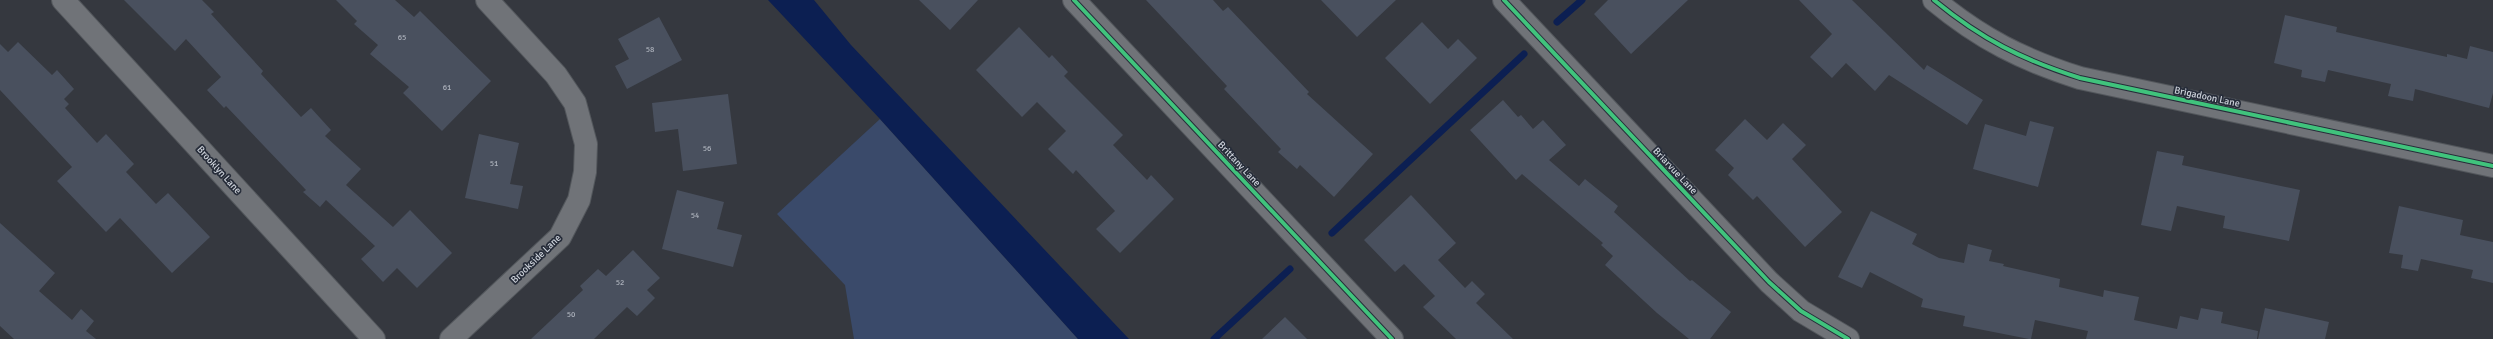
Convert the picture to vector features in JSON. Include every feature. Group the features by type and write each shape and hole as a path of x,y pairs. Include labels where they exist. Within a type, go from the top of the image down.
{"street":[{"name":"Brooklyn Lane","path":"63,0 374,339"},
{"name":"Brookside Lane","path":"451,339 560,237 576,207 585,172 586,144 575,103 556,75 487,0"},
{"name":"Brittany Lane","path":"1074,0 1392,339"},
{"name":"Briarvue Lane","path":"1504,0 1769,282 1801,311 1848,339"},
{"name":"Brigadoon Lane","path":"1934,0 1965,25 2005,50 2080,78 2493,166"}],"shaded area":[{"path":"880,119 1078,339 854,339 845,285 777,214"}],"water":[{"path":"768,0 814,0 851,45 1129,339 1078,339 880,119"}],"building":[{"path":"124,0 202,0 214,12 211,14 263,71 261,74 301,117 311,108 331,130 325,136 361,169 346,185 393,227 410,210 452,253 417,288 397,268 383,282 361,259 375,246 326,200 320,207 303,192 306,190 226,106 224,108 207,90 221,77 186,39 175,51"},
{"path":"336,0 395,0 414,17 420,11 491,81 442,131 403,93 409,87 370,54 378,45 354,24 357,21"},
{"path":"919,0 978,0 950,30"},
{"path":"1146,0 1213,0 1223,11 1228,7 1309,92 1307,94 1373,154 1334,197 1300,165 1297,169 1278,152 1281,149 1224,89 1227,86"},
{"path":"1321,0 1396,0 1357,37"},
{"path":"1608,0 1688,0 1631,54 1594,14"},
{"path":"1799,0 1852,0 1924,70 1927,65 1983,100 1967,125 1889,75 1875,91 1846,63 1832,78 1810,57 1832,34"},
{"path":"2285,15 2337,27 2336,32 2447,57 2447,54 2467,59 2470,46 2493,52 2493,93 2489,108 2415,89 2413,101 2388,96 2391,84 2328,70 2325,82 2301,77 2302,70 2274,63"},
{"path":"659,17 682,60 627,89 615,66 629,59 618,39"},
{"path":"1422,22 1448,49 1458,39 1477,58 1430,104 1385,58"},
{"path":"1019,27 1049,58 1052,55 1068,72 1064,76 1123,135 1113,145 1147,180 1151,175 1174,199 1120,253 1096,229 1115,211 1076,170 1073,174 1048,149 1066,131 1037,102 1022,117 976,70"},
{"path":"18,42 52,75 57,70 74,89 64,99 69,104 65,108 97,143 106,134 134,164 126,172 156,204 168,193 210,237 172,273 120,218 106,232 57,181 72,167 0,90 0,44 8,52"},
{"path":"728,94 737,164 683,171 678,129 655,132 652,103"},
{"path":"1503,100 1518,117 1521,115 1533,129 1543,120 1566,145 1549,160 1579,186 1585,179 1618,206 1614,212 1690,281 1692,280 1731,312 1710,339 1689,339 1657,313 1605,265 1613,256 1601,245 1603,243 1522,174 1516,180 1470,130"},
{"path":"1745,119 1767,140 1783,123 1806,145 1792,159 1842,212 1805,247 1757,196 1753,200 1728,175 1734,168 1715,150"},
{"path":"2030,121 2054,127 2038,187 1973,169 1985,124 2026,136"},
{"path":"479,134 519,143 510,184 523,186 518,209 465,198"},
{"path":"2157,151 2184,156 2182,165 2300,190 2289,241 2223,228 2225,216 2177,206 2171,231 2141,225"},
{"path":"677,190 724,202 717,229 742,235 733,267 662,249"},
{"path":"1411,195 1456,243 1438,260 1465,288 1472,281 1485,294 1476,303 1513,339 1456,339 1423,307 1435,296 1404,264 1395,272 1364,240"},
{"path":"2399,206 2463,220 2460,235 2493,242 2493,283 2471,278 2473,270 2421,259 2418,271 2401,268 2403,255 2389,253"},
{"path":"1871,211 1917,234 1912,244 1939,258 1964,263 1968,244 1992,250 1989,261 2004,264 2003,266 2060,279 2059,287 2103,297 2104,290 2139,297 2134,320 2177,329 2180,316 2198,320 2201,308 2223,312 2221,323 2258,331 2257,339 2086,339 2088,331 2035,320 2031,339 2029,339 1963,326 1965,316 1921,307 1923,299 1870,272 1862,288 1838,277"},
{"path":"0,223 55,273 39,291 72,320 81,309 94,321 86,331 96,339 14,339 0,326"},
{"path":"633,250 660,278 647,290 655,298 637,316 627,307 594,339 531,339 583,290 580,286 598,269 606,276"},
{"path":"2265,308 2329,322 2325,339 2258,339"},
{"path":"1285,317 1307,339 1262,339"}],"waterway":[{"path":"1557,22 1582,0"},
{"path":"1332,233 1524,54"},
{"path":"1214,339 1290,269"}],"cycle path":[{"path":"1074,0 1392,339"},
{"path":"1504,0 1769,282 1801,311 1848,339"},
{"path":"1934,0 1951,14 2003,47 2040,64 2080,78 2493,166"}]}
